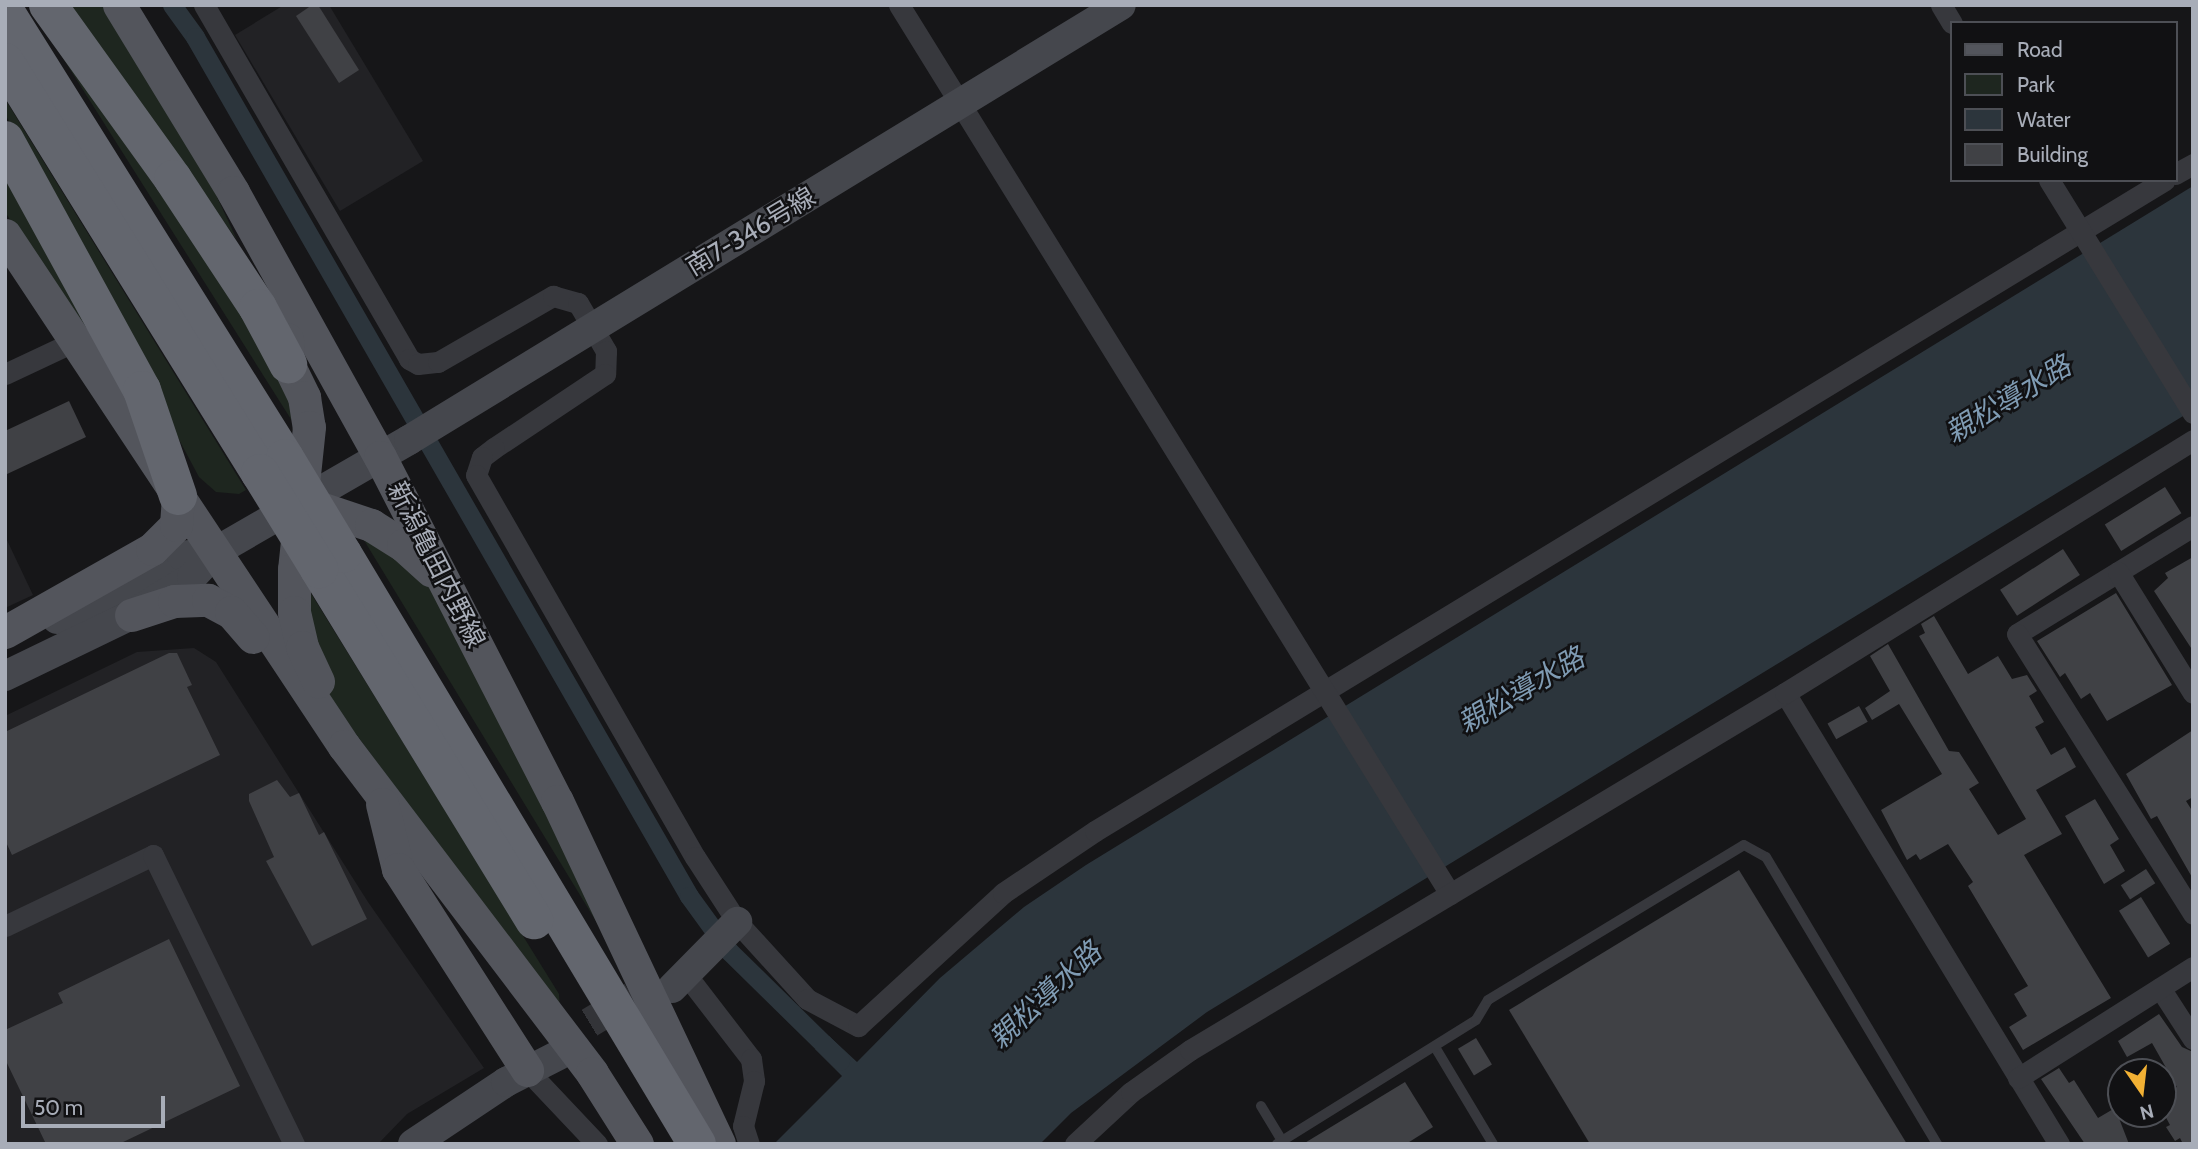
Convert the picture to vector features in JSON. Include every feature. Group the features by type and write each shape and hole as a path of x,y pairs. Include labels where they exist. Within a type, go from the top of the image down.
{"highway":[{"path":"48,5 173,179 258,308 288,364"},
{"path":"5,11 272,465 697,1144"},
{"path":"5,62 272,465"},
{"path":"5,140 142,390 178,496"},
{"path":"331,561 670,1144"}],"main road":[{"name":"新潟亀田内野線","path":"119,5 201,139 380,457 557,801 719,1144"},
{"path":"201,139 283,311 288,364 308,413 294,569 296,627 315,676 374,788 390,850 398,869 527,1070"},
{"path":"5,235 374,788"},
{"path":"5,632 152,549 176,525 178,496"},
{"path":"302,502 371,525 403,545 448,589"},
{"path":"131,615 194,598 232,612 374,788 592,1073 637,1144"}],"street":[{"path":"204,5 409,359 418,364 438,362 553,296 578,303 606,351 605,374 595,385 482,457 475,474 734,925 807,999 858,1026 1003,893 1392,654 2084,237 2162,182"},
{"path":"899,5 1446,887"},
{"name":"南7-346号線","path":"215,552 422,432 1121,5"},
{"path":"1941,5 1951,21"},
{"path":"2177,173 2193,164"},
{"path":"2050,182 2193,413"},
{"path":"5,374 75,341"},
{"path":"1075,1144 1131,1092 1190,1050 1446,887 1784,693 2193,440"},
{"path":"2193,526 2017,634 2193,914"},
{"path":"5,676 131,615 192,578 215,552"},
{"path":"5,642 182,556 215,552"},
{"path":"2118,572 2193,693"},
{"path":"1784,693 2059,1144"},
{"path":"5,926 153,855 293,1144"},
{"path":"734,925 674,978 751,1059 754,1081 743,1126 749,1144"},
{"path":"2018,1078 2193,967"},
{"path":"2160,988 2193,1040"},
{"path":"414,1144 555,1051"},
{"path":"527,1070 597,1144"}],"lane":[{"path":"1261,1106 1281,1143 1476,1020 1488,999 1744,845 1766,856 1937,1144"},
{"path":"1435,1047 1493,1144"}],"shaded area":[{"path":"284,5 329,5 423,161 340,211 235,35"},
{"path":"5,536 33,595 5,608"},
{"path":"194,648 216,662 368,902 484,1068 407,1114 378,1144 5,1144 5,716 137,652"}],"green space":[{"path":"65,5 110,5 199,158 237,240"},
{"path":"49,36 287,373 306,443"},
{"path":"5,99 246,490 239,494 216,492 199,477 5,114"},
{"path":"5,165 112,373 5,212"},
{"path":"359,532 427,578 534,778 611,946"},
{"path":"302,579 559,994 560,1010 327,695"}],"water":[{"name":"親松導水路","path":"2193,186 2193,410 1207,1012 1071,1113 1040,1144 774,1144 842,1076 815,1049 829,1036 857,1062 940,978 1024,907 1086,865"}],"building":[{"path":"312,5 318,5 359,70 339,83 296,16"},
{"path":"69,401 86,437 5,475 5,431"},
{"path":"2165,487 2181,513 2121,551 2105,525"},
{"path":"2063,549 2080,575 2017,616 2000,590"},
{"path":"2193,557 2193,651 2154,591 2168,578 2165,573"},
{"path":"2116,593 2172,685 2107,721 2090,693 2081,699 2065,673 2060,677 2037,641"},
{"path":"1934,616 1968,674 1998,656 2012,679 2027,675 2037,691 2029,696 2044,722 2035,727 2051,755 2065,747 2076,767 2036,790 2062,834 2024,855 2111,998 2023,1050 2009,1027 2027,1016 2014,994 2028,986 1968,886 1973,882 1948,844 1920,860 1916,854 1907,860 1881,810 1942,774 1899,704 1872,720 1865,708 1890,691 1870,656 1888,644 1949,751 1959,752 1979,783 1969,789 1998,835 2026,819 1919,636 1925,633 1921,624"},
{"path":"169,653 177,653 192,685 187,687 220,755 12,855 5,840 5,732"},
{"path":"1859,706 1868,722 1836,739 1828,723"},
{"path":"2193,730 2193,797 2186,801 2193,812 2193,879 2157,816 2151,819 2126,774"},
{"path":"277,780 290,797 299,793 319,835 324,832 367,919 312,946 266,861 274,857 249,801 249,794"},
{"path":"2095,799 2119,839 2110,845 2125,871 2104,884 2065,816"},
{"path":"2146,869 2155,883 2130,900 2121,885"},
{"path":"1739,870 1907,1144 1590,1144 1509,1010"},
{"path":"2141,897 2170,944 2148,957 2119,911"},
{"path":"169,939 240,1086 119,1144 46,1144 5,1059 5,1030 63,1003 58,993"},
{"path":"2159,1014 2182,1047 2193,1052 2193,1144 2183,1144 2180,1138 2175,1141 2167,1128 2177,1128 2177,1058 2161,1058 2152,1043 2127,1057 2118,1041"},
{"path":"1476,1038 1492,1065 1474,1075 1458,1049"},
{"path":"2059,1068 2069,1083 2074,1080 2098,1118 2107,1113 2107,1128 2123,1128 2129,1144 2085,1144 2041,1079"},
{"path":"1405,1082 1433,1127 1406,1144 1303,1144"}],"waterway":[{"path":"172,5 195,37 689,896 729,951 840,1060"}],"tunnel":[{"path":"551,1046 632,997"}]}
